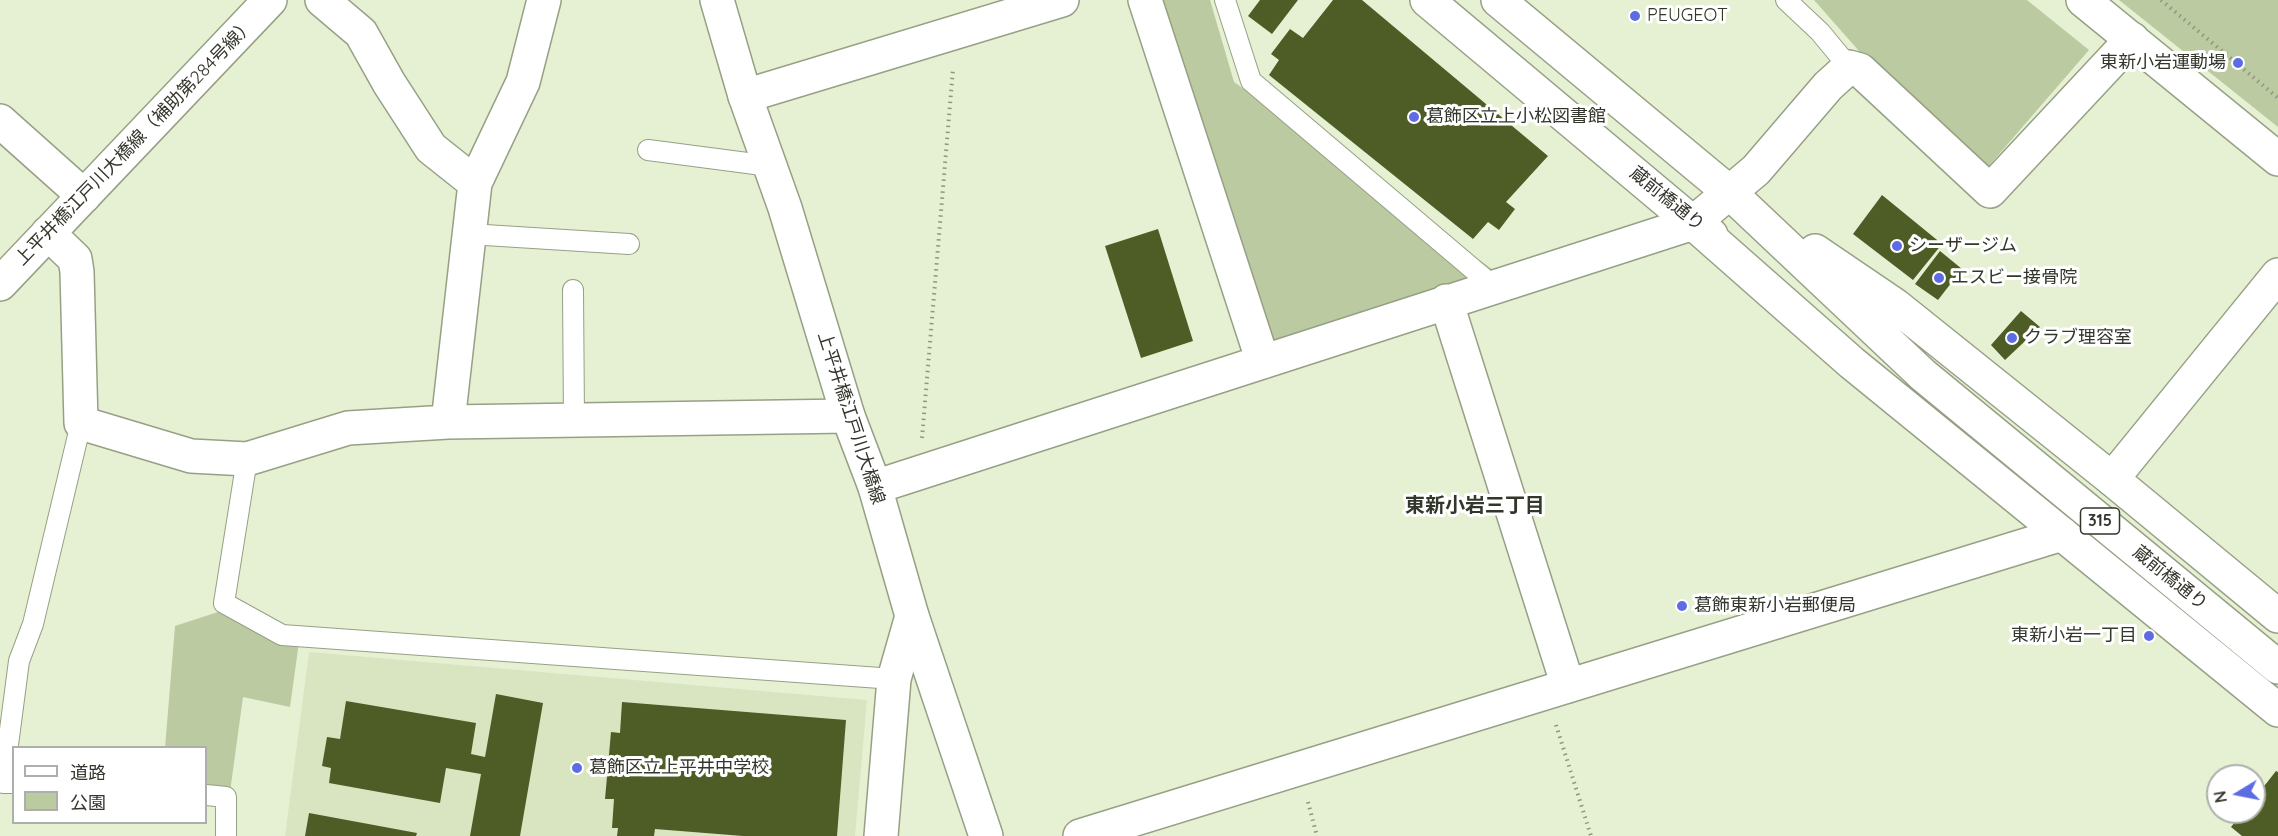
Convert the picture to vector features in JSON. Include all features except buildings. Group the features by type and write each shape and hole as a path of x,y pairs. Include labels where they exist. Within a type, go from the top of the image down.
{"street":[{"name":"上平井橋江戸川大橋線（補助第284号線）","path":"0,284 270,0"},
{"path":"322,0 361,33 388,83 431,148 475,183"},
{"path":"448,422 475,183 523,82 544,0"},
{"name":"上平井橋江戸川大橋線","path":"717,0 745,96 785,208 848,416 875,487 912,616 986,836"},
{"path":"745,96 1062,0"},
{"path":"1145,0 1263,362"},
{"name":"蔵前橋通り","path":"1427,0 1693,223 1923,375"},
{"name":"蔵前橋通り","path":"1498,0 1729,192 1923,375 2278,667"},
{"path":"2083,0 2278,159"},
{"path":"875,487 1693,223 1756,170 1828,86 1849,67 1860,70 1990,191 2132,39"},
{"path":"0,121 84,196"},
{"path":"1729,192 1896,306 2278,616"},
{"path":"1693,223 1852,363 2278,710"},
{"path":"48,233 75,259 81,423 191,456 247,459 348,428 448,422 848,416"},
{"path":"2112,479 2278,274"},
{"path":"1446,301 1569,686"},
{"path":"1080,836 2062,534"},
{"path":"881,836 894,679 912,616"}],"lane":[{"path":"1224,0 1251,81 1493,286"},
{"path":"1786,0 1820,32 1849,67"},
{"path":"648,150 770,166"},
{"path":"469,234 628,244"},
{"path":"573,290 574,420"},
{"path":"12,783 3,783 19,661 33,624 81,423"},
{"path":"247,459 224,603 282,635 894,679"},
{"path":"0,669 19,661"},
{"path":"207,795 226,797 226,836"}],"path":[{"path":"2161,0 2278,98"},
{"path":"919,472 956,32"},
{"path":"1569,686 1549,702 1591,836"}],"shaded area":[{"name":"葛飾区立上平井中学校","path":"309,652 867,700 855,836 285,836"}],"green space":[{"path":"1159,0 1210,0 1234,82 1496,272 1265,357"},
{"path":"1814,0 2027,0 2089,50 1987,168 1874,68"},
{"name":"東新小岩運動場","path":"2119,0 2278,0 2278,127"},
{"path":"224,610 299,642 290,707 243,697 230,792 207,790 207,746 165,746 175,626"}],"place":[{"name":"PEUGEOT","path":"1635,16"},
{"name":"東新小岩運動場","path":"2238,63"},
{"name":"葛飾区立上小松図書館","path":"1414,117"},
{"name":"シーザージム","path":"1897,246"},
{"name":"エスビー接骨院","path":"1939,278"},
{"name":"クラブ理容室","path":"2012,338"},
{"name":"葛飾東新小岩郵便局","path":"1682,606"},
{"name":"東新小岩一丁目","path":"2149,636"},
{"name":"葛飾区立上平井中学校","path":"577,768"}],"district":[{"name":"東新小岩三丁目","path":"1475,506"}]}
